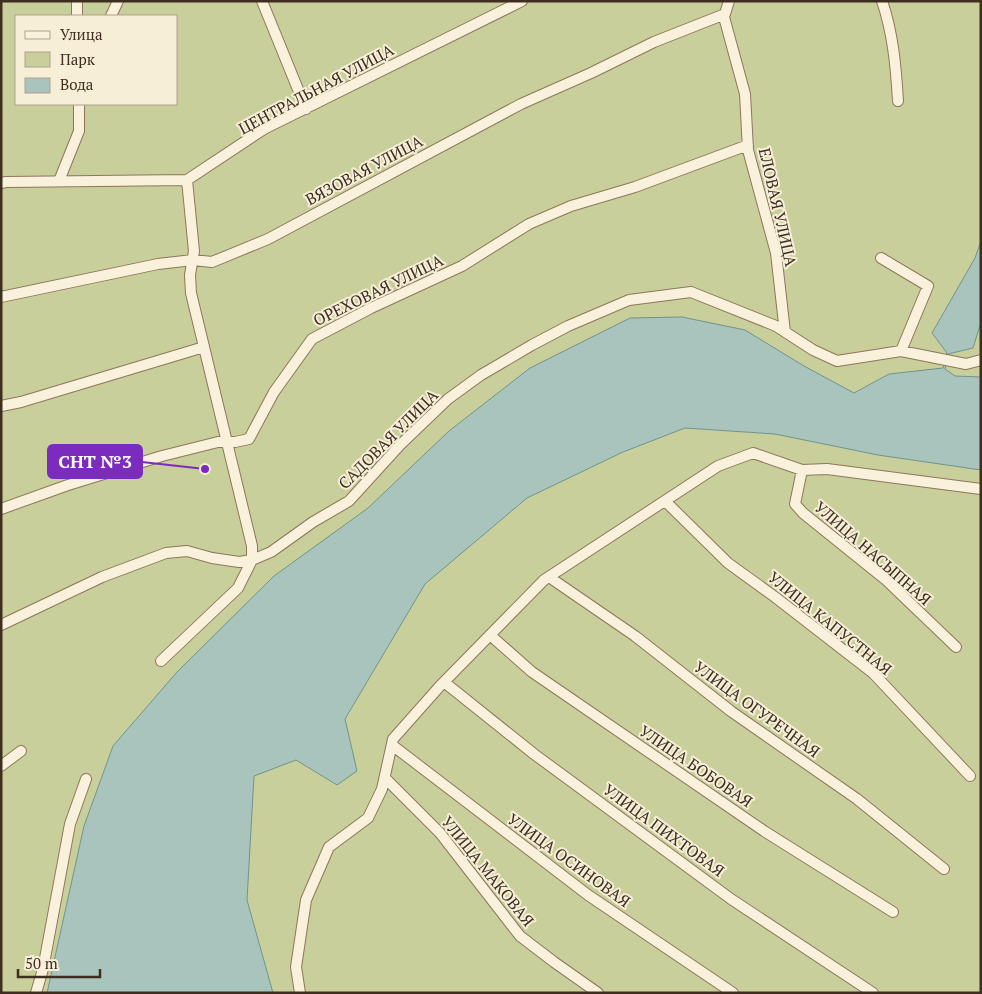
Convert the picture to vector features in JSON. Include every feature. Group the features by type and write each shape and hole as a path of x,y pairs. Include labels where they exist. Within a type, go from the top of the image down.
{"street":[{"path":"77,1 77,15"},
{"path":"111,15 118,1"},
{"path":"262,1 306,109"},
{"name":"ЦЕНТРАЛЬНАЯ УЛИЦА","path":"187,180 264,129 522,1"},
{"name":"ЕЛОВАЯ УЛИЦА","path":"729,1 725,14 744,94 748,150 776,253 786,332"},
{"path":"882,1 889,21 896,68 898,100"},
{"name":"ВЯЗОВАЯ УЛИЦА","path":"1,297 158,264 193,260 212,262 268,239 521,104 654,42 725,14"},
{"path":"59,181 79,131 79,105"},
{"name":"ОРЕХОВАЯ УЛИЦА","path":"1,509 68,485 162,456 218,442 235,442 249,439 274,392 312,339 371,308 462,266 529,224 571,206 635,187 748,144"},
{"path":"1,183 187,180 194,251 190,275 191,293 252,546 252,560 238,588 161,661"},
{"path":"881,258 928,286 901,351 966,364 981,360"},
{"name":"САДОВАЯ УЛИЦА","path":"252,560 271,552 313,522 349,501 400,445 454,394 481,375 568,326 630,300 691,292 757,318 786,332 813,350 837,361 901,351"},
{"path":"1,406 21,402 204,347"},
{"path":"300,993 296,967 306,900 329,847 368,818 382,789 393,739 444,682 549,577 718,466 753,453 802,470 827,469 981,489"},
{"name":"УЛИЦА НАСЫПНАЯ","path":"802,470 795,504 803,513 885,580 956,647"},
{"name":"УЛИЦА КАПУСТНАЯ","path":"665,501 728,563 873,673 970,776"},
{"path":"1,625 102,577 166,554 187,550 212,558 239,562 252,560"},
{"name":"УЛИЦА ОГУРЕЧНАЯ","path":"549,577 635,636 732,712 858,799 944,869"},
{"name":"УЛИЦА БОБОВАЯ","path":"490,635 532,672 571,699 764,831 893,912"},
{"name":"УЛИЦА ПИХТОВАЯ","path":"444,682 534,754 731,899 873,993"},
{"name":"УЛИЦА ОСИНОВАЯ","path":"392,745 588,895 733,993"},
{"path":"1,766 21,751"},
{"name":"УЛИЦА МАКОВАЯ","path":"385,778 440,833 520,936 598,993"},
{"path":"36,993 43,969 70,824 86,779"}],"green space":[{"path":"1,1 981,1 981,241 943,368 889,374 854,393 804,366 530,368 449,431 368,508 177,672 113,746 84,826 47,993 1,993"},
{"path":"981,322 981,377 955,376 945,369 948,354 973,348"},
{"path":"685,428 775,434 878,455 981,470 981,993 273,993 247,900 254,776 296,760 337,785 345,719 425,584 527,498 623,452"}],"water":[{"path":"981,241 981,322 973,348 948,354 945,369 955,376 981,377 981,470 878,455 775,434 685,428 623,452 527,498 425,584 345,719 357,771 337,785 296,760 254,776 247,900 273,993 47,993 84,826 113,746 177,672 274,576 368,508 449,431 530,368 630,318 682,317 745,330 804,366 854,393 889,374 943,368 947,353 932,333 975,258"}],"place":[{"name":"СНТ №3","path":"205,469"}]}
